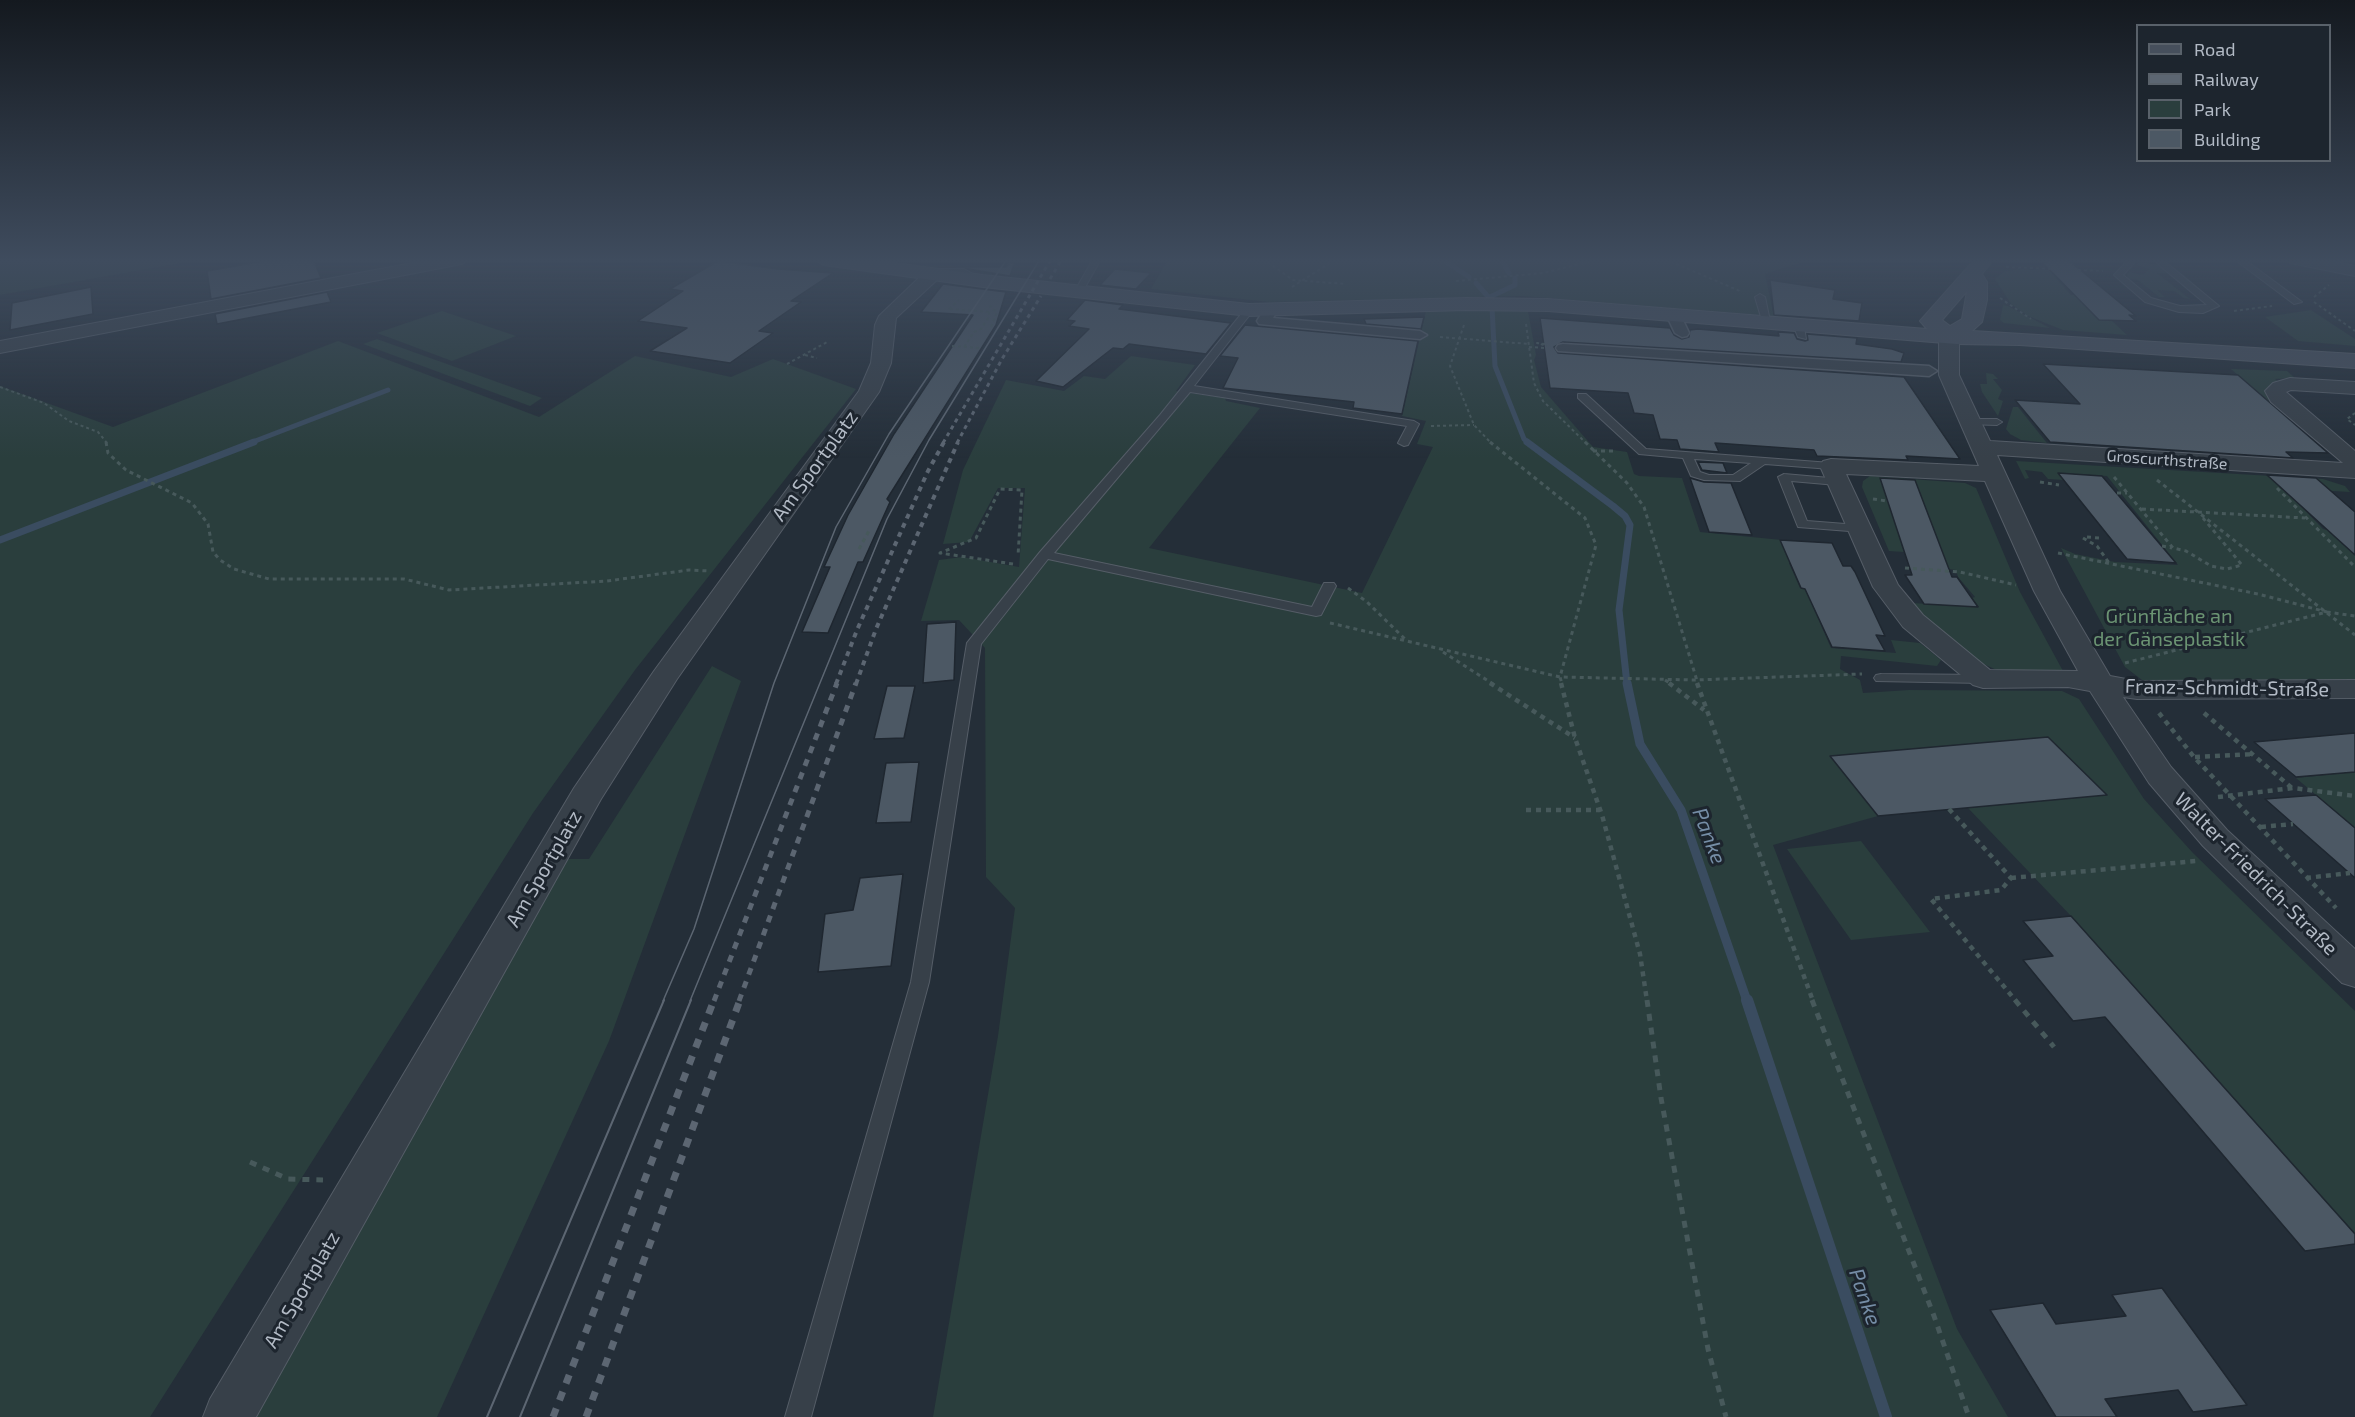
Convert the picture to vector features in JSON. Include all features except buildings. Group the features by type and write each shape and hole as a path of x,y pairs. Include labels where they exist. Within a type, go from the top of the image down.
{"main road":[{"path":"1655,325 1680,329 1748,325"},
{"path":"1771,325 1804,339 1948,336 2355,361"},
{"path":"1935,325 1948,336 1992,346 2355,369"},
{"path":"1948,336 1967,325"}],"street":[{"path":"0,347 115,325"},
{"name":"Am Sportplatz","path":"228,1417 586,796 664,677 737,572 869,392 881,363 885,325"},
{"path":"1310,325 1420,335"},
{"path":"1680,329 1687,356"},
{"name":"Walter-Friedrich-Straße","path":"1948,336 1949,375 1969,422 2047,591 2100,684 2160,775 2215,838 2355,972"},
{"path":"1787,362 1785,357 1811,359 1804,339"},
{"path":"1563,348 1929,370"},
{"path":"2355,388 2290,384 2280,387 2275,392 2278,398 2355,462"},
{"name":"Groscurthstraße","path":"1980,447 2355,471"},
{"path":"1994,474 1834,473 1874,566 1886,587 1913,621 1983,679 2068,678 2100,684"},
{"name":"Franz-Schmidt-Straße","path":"2100,684 2137,690 2355,689"}],"lane":[{"path":"798,1417 921,982 974,643 1237,325"},
{"path":"1187,388 1414,424 1404,443"},
{"path":"1582,396 1643,452 1762,461 1834,473"},
{"path":"1969,422 1997,422"},
{"path":"1687,455 1695,474 1708,478 1736,479 1762,461"},
{"path":"1834,473 1784,477 1802,524 1858,529"},
{"path":"1045,555 1316,612 1336,585"},
{"path":"1881,678 1983,679"}],"path":[{"path":"964,347 974,332 984,325"},
{"path":"1527,325 1534,382 1543,401 1628,483 1644,507 1706,712 1743,805 1799,966 1934,1316 1969,1417"},
{"path":"1529,344 1458,339 1450,366 1474,425 1494,446 1585,518 1596,545 1560,677 1575,738 1600,810 1640,954 1663,1109 1708,1350 1726,1417"},
{"path":"787,364 829,341"},
{"path":"952,346 981,348"},
{"path":"804,355 817,358"},
{"path":"0,387 44,404 69,421 98,432 108,444 108,453 126,470 192,504 208,524 211,546 220,560 234,569 269,579 404,579 449,590 607,581 690,570 737,572"},
{"path":"2355,413 2347,419 2355,425"},
{"path":"1412,426 1474,425"},
{"path":"2127,457 2355,635"},
{"path":"2113,476 2173,548"},
{"path":"2040,482 2059,485"},
{"path":"2273,485 2355,567"},
{"path":"1000,489 1022,490 1017,564 962,556 940,553 976,538 1000,489"},
{"path":"2117,493 2128,494"},
{"path":"2141,509 2305,518"},
{"path":"2162,546 2186,551 2211,566 2227,569 2242,565 2197,511"},
{"path":"859,549 870,529"},
{"path":"2085,538 2097,546 2110,563"},
{"path":"2085,538 2099,538"},
{"path":"2027,549 2110,563 2258,594 2327,612 2355,614"},
{"path":"1874,566 1960,572 2047,591"},
{"path":"1336,585 1367,602 1408,642"},
{"path":"1316,612 1322,621 1560,677 1695,680 1858,673 1881,678"},
{"path":"2100,684 2120,664 2327,612"},
{"path":"1440,650 1575,738"},
{"path":"1665,680 1706,712"},
{"path":"2154,706 2194,757 2232,794 2306,878 2339,911"},
{"path":"2202,711 2293,788"},
{"path":"2194,757 2253,754"},
{"path":"2185,804 2232,794 2293,788 2349,795 2355,798"},
{"path":"1949,809 2011,878"},
{"path":"1527,810 1600,810"},
{"path":"2261,826 2293,824"},
{"path":"2054,1047 1931,899 2001,890 2011,878 2199,860"},
{"path":"2306,878 2350,873"},
{"path":"250,1162 288,1179 366,1181"}],"green space":[{"path":"400,325 484,325 516,336 452,361 377,333"},
{"path":"1423,325 1531,325 1536,355 1534,360 1541,387 1593,447 1627,452 1634,474 1639,476 1682,478 1700,532 1782,540 1793,563 1789,563 1800,588 1805,589 1831,648 1896,653 1891,640 1920,643 1941,660 1937,666 1841,656 1840,669 1860,680 1863,693 1909,690 2062,691 2079,699 2144,799 2193,853 2355,1011 2355,1234 2071,916 1968,808 2106,795 1878,816 1773,845 1957,1329 2008,1417 933,1417 998,1036 1015,908 986,877 985,648 959,620 921,621 939,560 962,557 1019,567 1025,488 998,488 969,542 943,544 963,470 1006,380 1064,391 1084,376 1105,379 1131,356 1195,365 1176,391 1225,398 1226,401 1260,408 1149,548 1362,593 1433,447 1417,444 1426,421 1402,416"},
{"path":"2024,325 2045,325 2050,328"},
{"path":"2051,325 2116,325 2127,335 2063,330"},
{"path":"2276,325 2334,325 2355,339 2355,346 2298,341"},
{"path":"377,339 542,398 530,406 363,344"},
{"path":"338,341 539,417 635,356 731,377 773,359 856,389 635,670 533,813 150,1417 0,1417 0,386 113,427"},
{"path":"2231,369 2287,371 2295,378 2275,379 2280,383 2284,408 2276,408"},
{"path":"1986,373 1993,374 1998,379 1993,379 2002,390 1998,399 2003,401 1998,416 1982,392 1980,384 1987,384"},
{"path":"2013,407 2018,407 2047,443 2021,440 2010,434 2006,429"},
{"name":"Grünfläche an der Gänseplastik","path":"2016,461 2323,479 2345,486 2350,492 2283,488 2323,529 2355,555 2355,683 2146,683 2125,667 2061,548 2075,554 2115,562 2178,565 2107,476 2059,473 2064,480 2048,479 2042,472 2025,470 2029,478 2025,479"},
{"path":"1870,476 1965,483 1976,488 2020,592 2063,671 1999,671 1970,658 1936,629 1912,603 1979,607 1972,598 1975,597 1958,577 1956,570 1932,567 1942,551 1919,490 1883,486 1904,552 1889,551 1862,487 1863,481"},
{"path":"712,666 741,681 609,1041 437,1417 244,1417 564,859 589,859"},
{"path":"2355,772 2355,828 2296,778"},
{"path":"1861,841 1930,932 1851,940 1787,849"}],"waterway":[{"name":"Panke","path":"1493,325 1495,366 1524,439 1529,443"},
{"path":"250,443 388,390"},
{"path":"0,540 254,442"},
{"name":"Panke","path":"1527,442 1613,506 1625,516 1630,525 1619,610 1627,684"},
{"name":"Panke","path":"1627,683 1640,744 1681,810 1747,1001"},
{"name":"Panke","path":"1747,1000 1886,1417"}],"tram line":[{"path":"663,1001 694,929 774,683 836,527 889,434 962,325"},
{"path":"690,1001 887,519 929,440 999,325"},
{"path":"487,1417 664,1000"},
{"path":"520,1417 691,1000"}],"railway":[{"path":"943,443 1012,325"},
{"path":"957,443 1023,325"},
{"path":"836,684 857,630 928,471 944,442"},
{"path":"856,684 876,629 958,442"},
{"path":"714,1001 837,683"},
{"path":"739,1001 856,683"},
{"path":"553,1417 714,1000"},
{"path":"586,1417 740,1000"}]}
